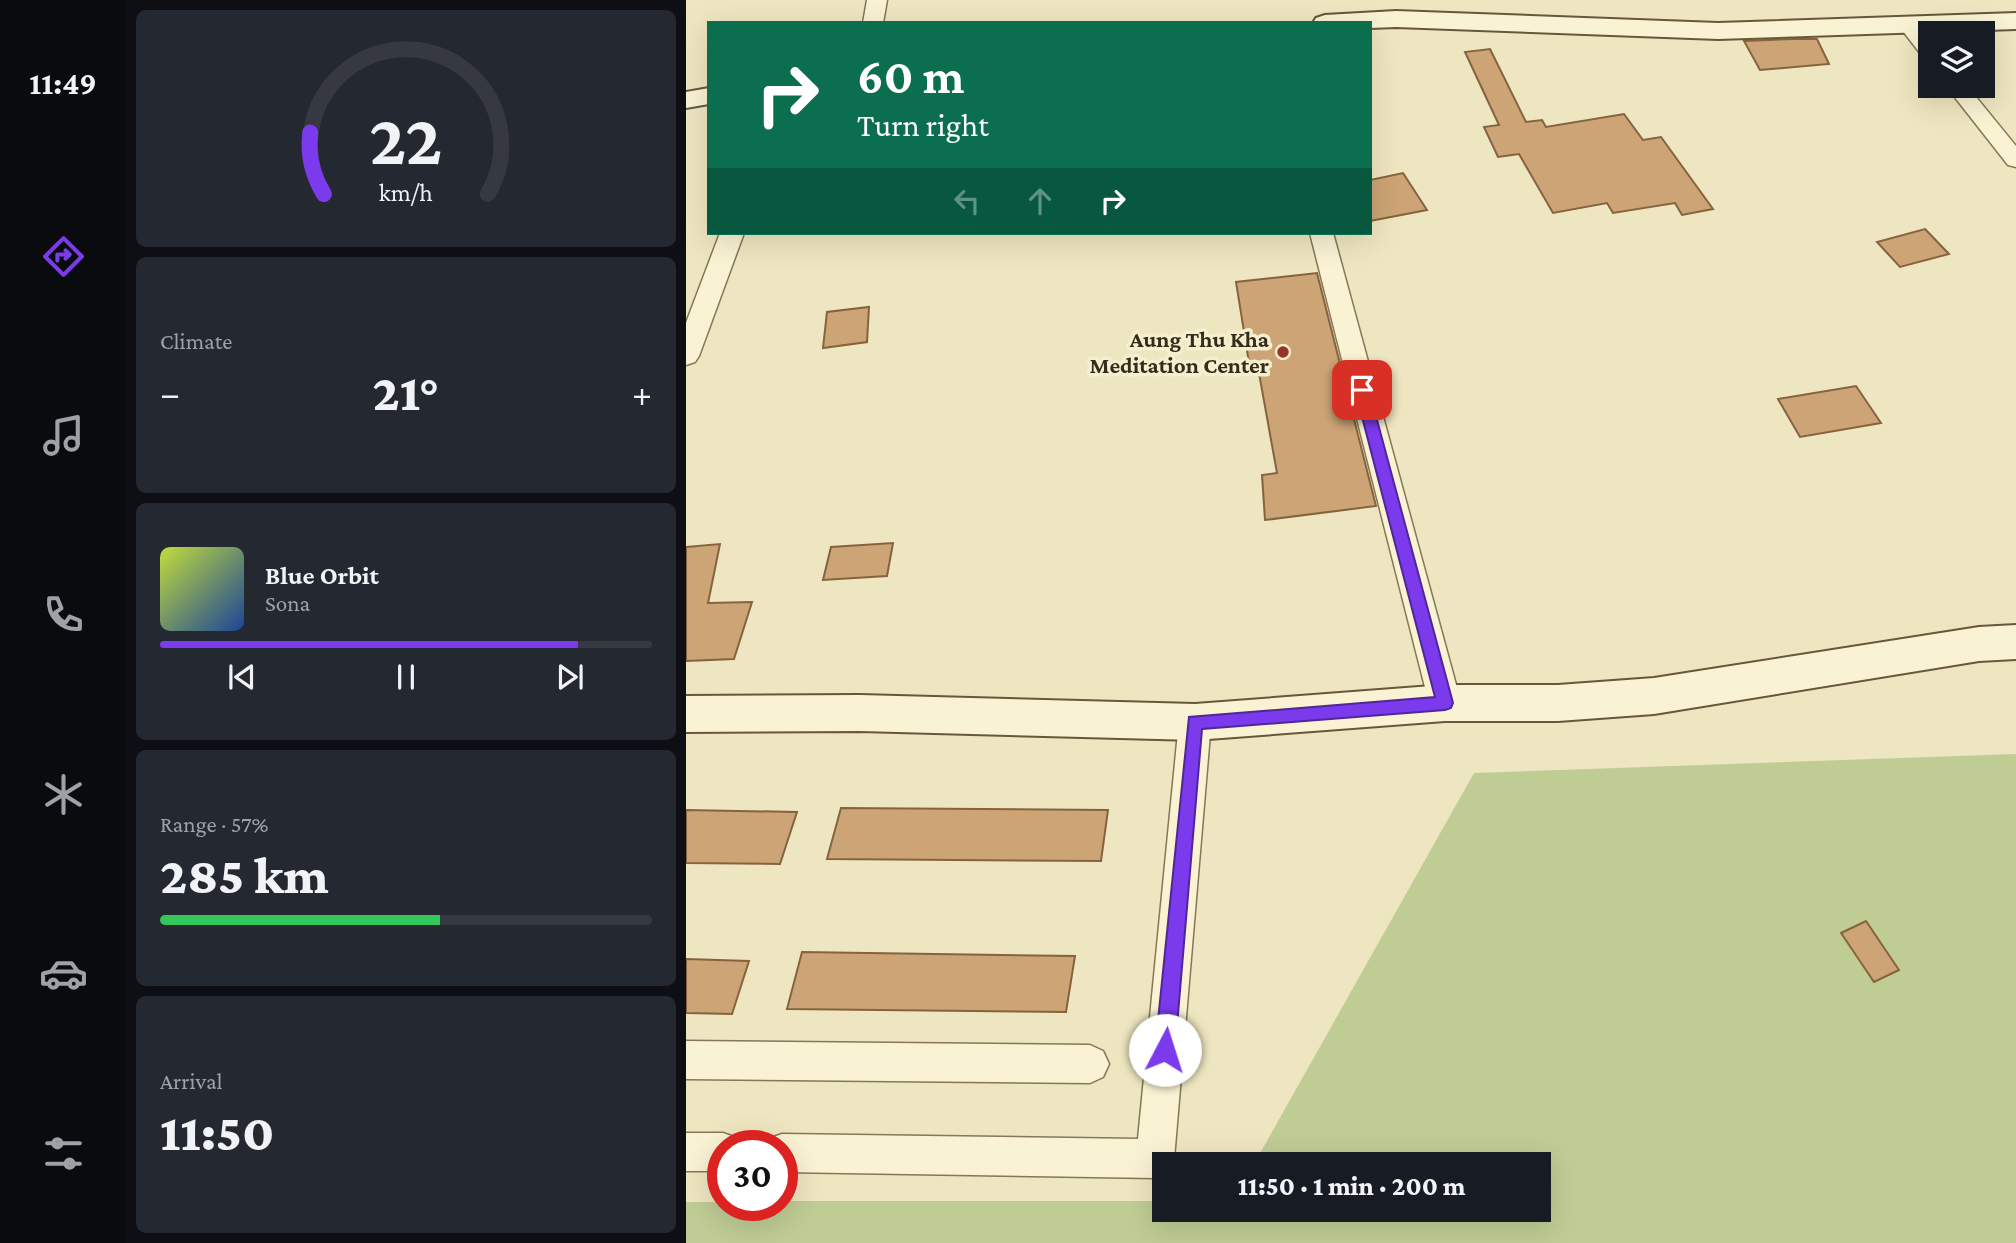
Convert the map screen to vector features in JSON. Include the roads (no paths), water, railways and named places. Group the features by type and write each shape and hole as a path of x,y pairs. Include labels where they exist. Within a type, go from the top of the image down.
{"street":[{"path":"873,21 877,0"},
{"path":"1360,21 1712,21 1909,26 2016,21"},
{"path":"1909,26 1918,38"},
{"path":"686,100 707,96"},
{"path":"1966,98 2016,160"},
{"path":"686,356 731,235"},
{"path":"1322,235 1445,703"},
{"path":"686,714 860,713 1195,722 1445,703 1558,703 1654,696 1979,644 2016,642"},
{"path":"798,1153 1155,1159 1195,722"},
{"path":"686,1060 1090,1064"},
{"path":"686,1152 707,1152"}],"place":[{"name":"Aung Thu Kha Meditation Center","path":"1283,352"}]}
